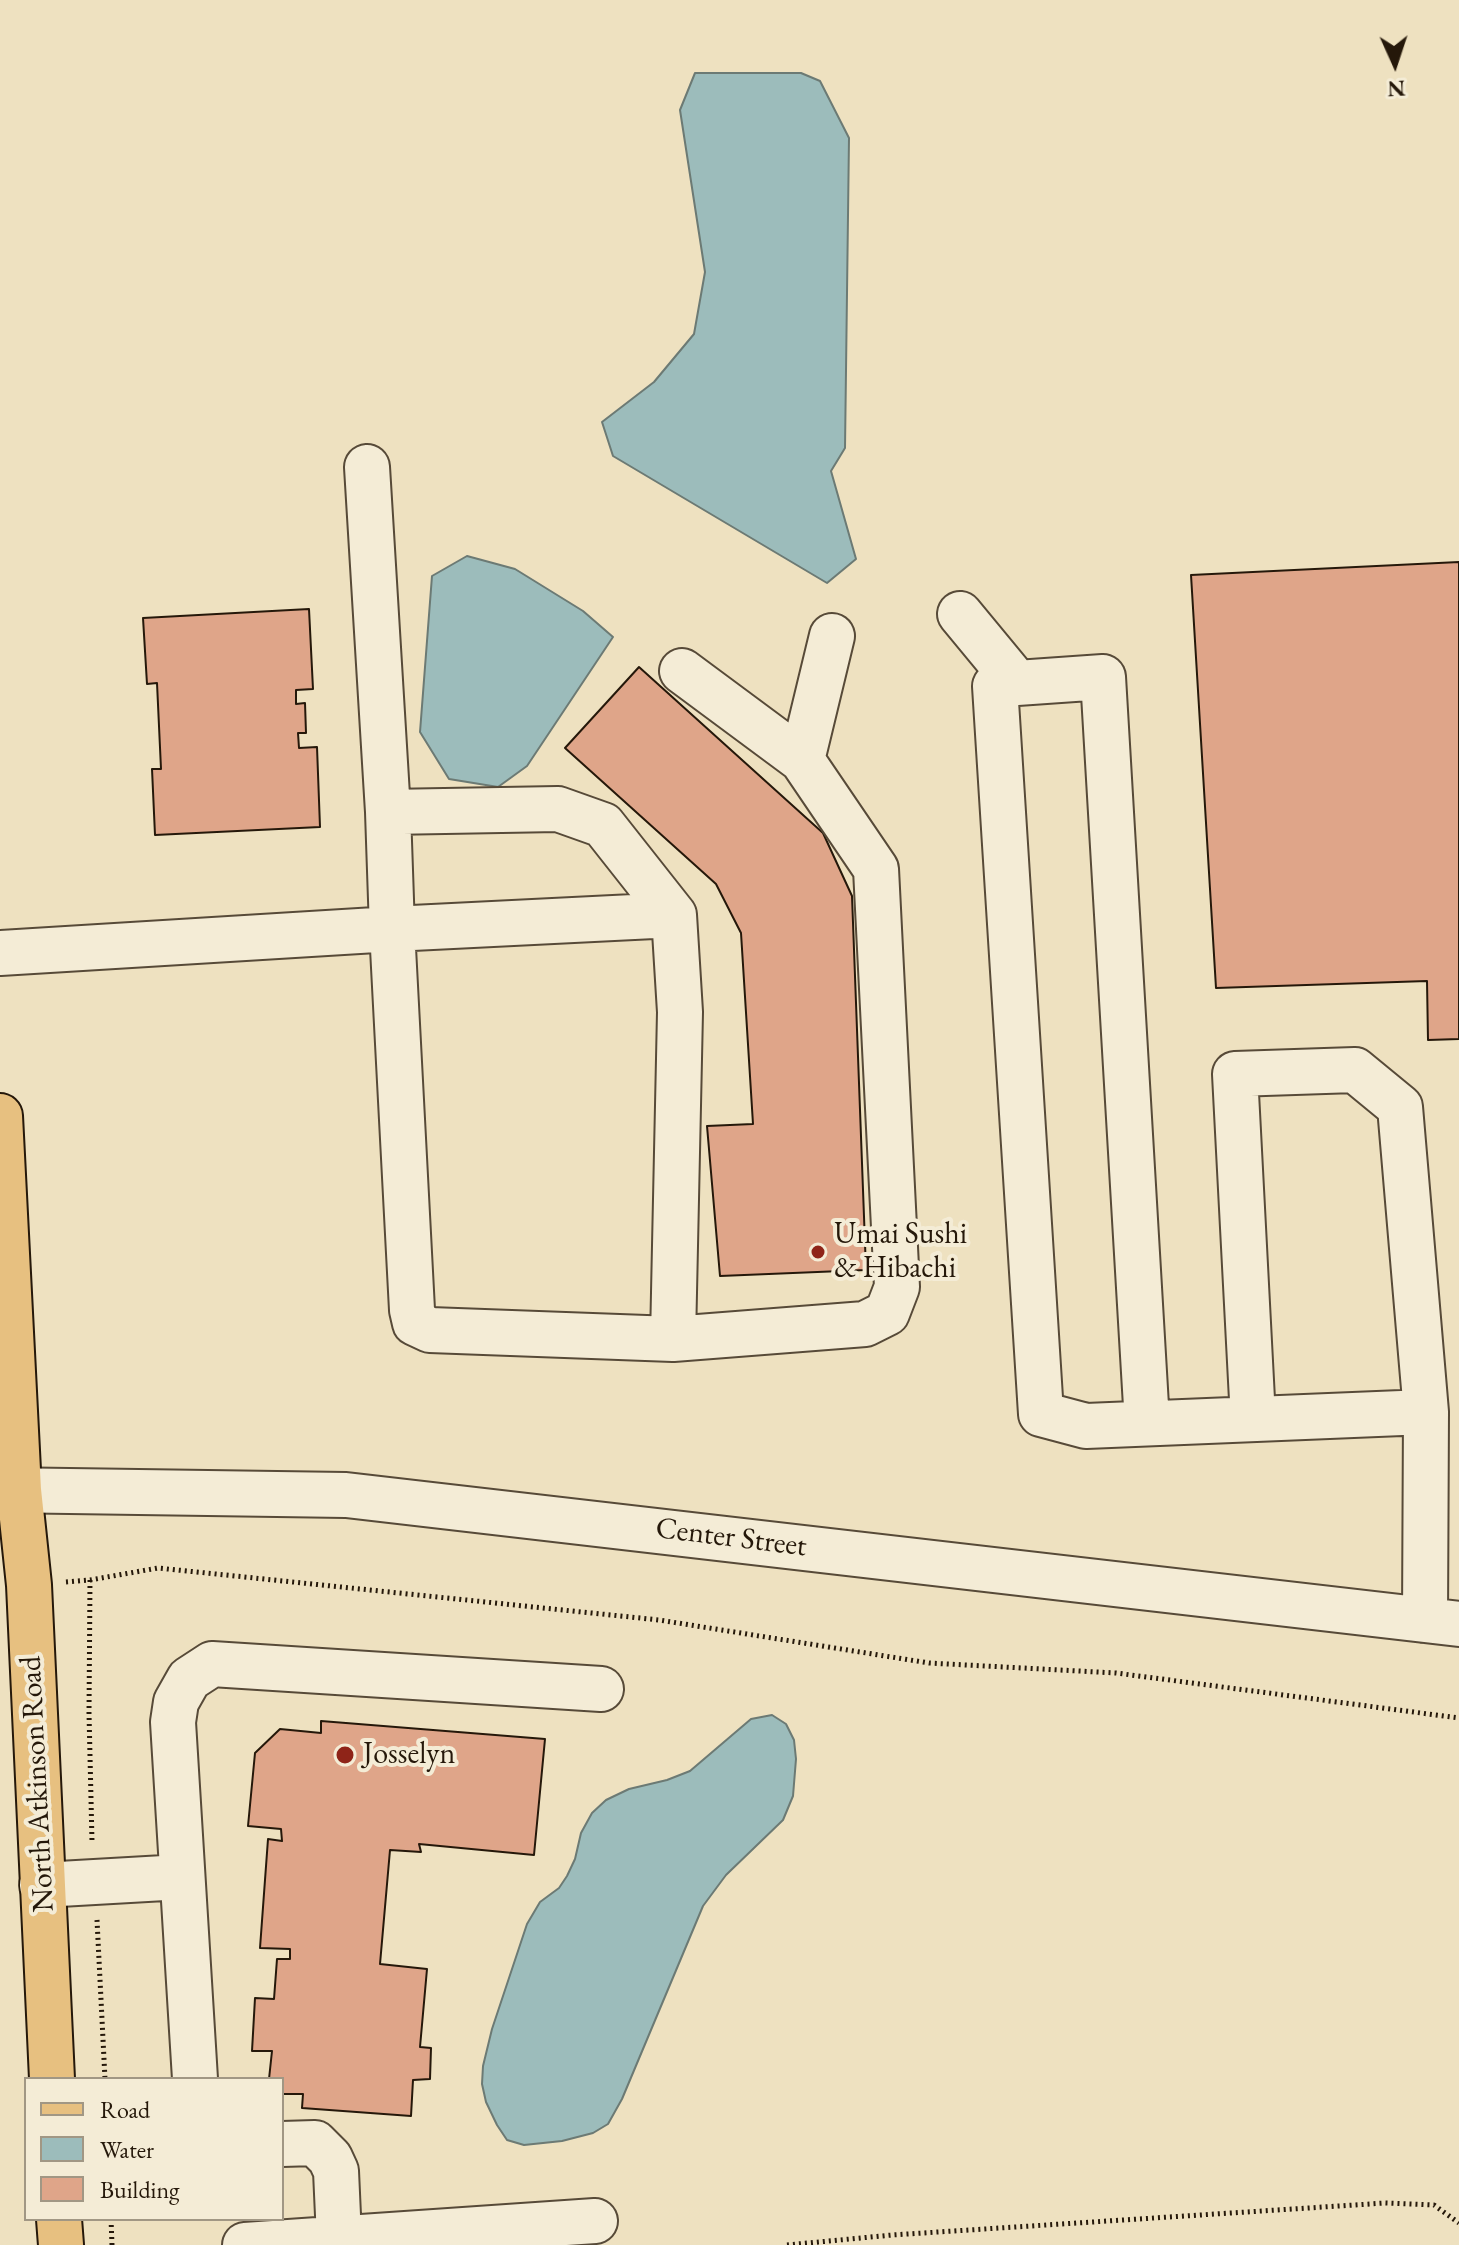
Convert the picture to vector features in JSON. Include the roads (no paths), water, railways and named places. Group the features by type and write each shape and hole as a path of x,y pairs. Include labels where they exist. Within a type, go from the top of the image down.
{"main road":[{"name":"North Atkinson Road","path":"0,1116 10,1490 29,1585 52,2077"},
{"path":"59,2221 61,2245"}],"street":[{"path":"367,467 388,812 412,1310 415,1323 430,1330 673,1339 865,1324 887,1313 897,1287 876,869 802,760 682,671"},
{"path":"960,614 1017,683"},
{"path":"802,760 832,636"},
{"path":"1147,1423 1103,677 995,686 1041,1414 1086,1426 1426,1412"},
{"path":"388,812 558,809 603,825 674,915 680,1012 673,1339"},
{"path":"0,953 674,915"},
{"path":"1253,1419 1235,1074 1355,1070 1400,1107 1442,1622"},
{"name":"Center Street","path":"10,1490 346,1495 1442,1622"},
{"path":"195,2077 173,1722 176,1702 189,1679 212,1664 601,1689"},
{"path":"42,1885 182,1877"},
{"path":"284,2144 315,2143 330,2158 336,2171 339,2238"},
{"path":"245,2245 595,2221"}],"water":[{"path":"695,73 801,73 820,81 849,138 845,448 831,471 856,559 827,583 613,456 602,422 654,382 694,334 705,272 680,110"},
{"path":"467,556 515,569 583,611 613,637 527,766 498,787 449,779 420,732 432,576"},
{"path":"772,1715 786,1724 794,1740 793,1796 783,1820 726,1875 703,1906 622,2099 608,2124 593,2133 562,2141 524,2145 507,2140 486,2102 482,2084 492,2029 527,1924 540,1902 559,1888 567,1876 581,1833 592,1813 606,1800 629,1789 690,1771 751,1719"}],"place":[{"name":"Umai Sushi & Hibachi","path":"818,1252"},
{"name":"Josselyn","path":"345,1755"}]}
